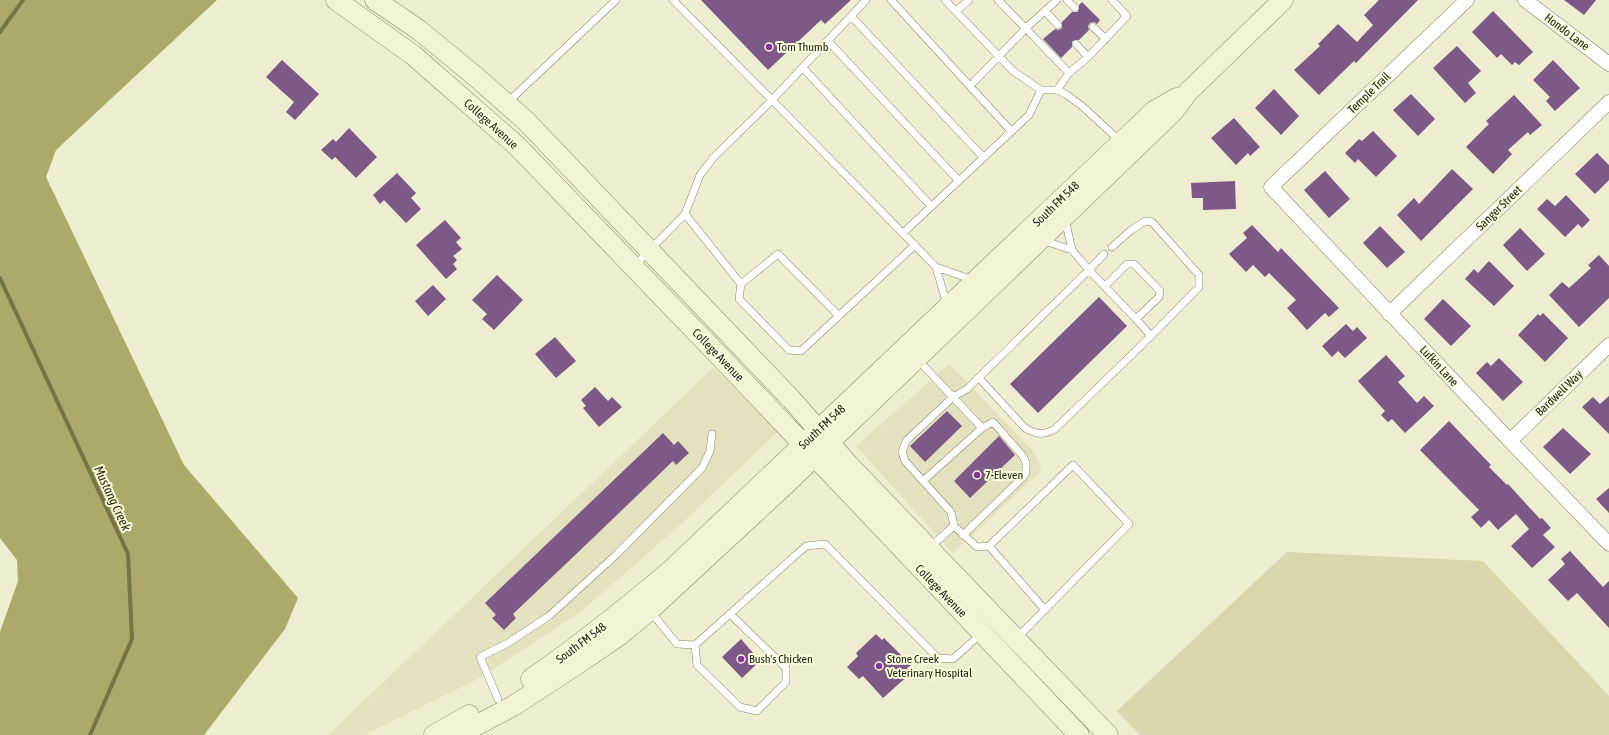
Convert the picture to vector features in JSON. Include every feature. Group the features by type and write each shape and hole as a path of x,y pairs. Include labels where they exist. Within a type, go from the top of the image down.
{"main road":[{"name":"College Avenue","path":"336,0 413,55 491,122 634,267 1079,735"},
{"name":"College Avenue","path":"375,0 419,30 507,103 526,121 792,400 848,464 1108,735"},
{"name":"South FM 548","path":"912,352 948,307 975,281 1126,147 1173,112 1188,92 1283,0"},
{"name":"South FM 548","path":"434,735 521,686 565,656 624,610 670,571 809,450 912,352 1042,240 1126,147"},
{"name":"South FM 548","path":"458,735 512,706 620,635 650,610 809,450"}],"street":[{"name":"Temple Trail","path":"1271,187 1467,0"},
{"name":"Hondo Lane","path":"1525,0 1609,64"},
{"name":"Sanger Street","path":"1389,314 1609,102"},
{"name":"Lufkin Lane","path":"1271,187 1389,314 1609,544"},
{"name":"Bardwell Way","path":"1510,441 1609,344"}],"lane":[{"path":"507,103 616,0"},
{"path":"673,0 936,267 975,281"},
{"path":"634,267 685,214 700,175 714,157 803,68 866,0"},
{"path":"891,0 1011,131"},
{"path":"945,0 1013,71 1041,90 1057,90 1082,106 1126,147"},
{"path":"956,11 969,0"},
{"path":"998,0 1069,73"},
{"path":"970,86 1026,28 1057,0"},
{"path":"1067,0 1075,8"},
{"path":"1057,90 1069,73 1088,57 1127,16 1112,0"},
{"path":"1045,11 1058,25"},
{"path":"851,16 983,157"},
{"path":"1093,27 1106,39"},
{"path":"828,40 958,180"},
{"path":"1076,44 1088,57"},
{"path":"803,68 931,206"},
{"path":"902,233 1029,115 1041,90"},
{"path":"685,214 741,284"},
{"path":"1064,217 1072,250 1151,336"},
{"path":"979,378 1025,428 1035,434 1046,434 1056,429 1199,287 1199,275 1152,222 1145,221 1130,231 1112,247"},
{"path":"1042,240 1072,250"},
{"path":"839,316 778,254 741,284 739,300 789,350 801,351 839,316 915,245"},
{"path":"1016,639 1129,524 1073,465 989,546 977,547 954,526 950,512 905,461 902,452 906,441 953,397 967,389 979,378 1104,254"},
{"path":"1105,286 1127,264 1134,264 1160,291 1159,297 1136,319"},
{"path":"936,267 948,307"},
{"path":"912,352 982,428"},
{"path":"923,481 982,428 992,422 1022,455 1026,461 1027,467 1025,474 964,535"},
{"path":"498,699 480,657 508,642 549,616 617,554 702,468 710,451 712,434"},
{"path":"929,548 954,526"},
{"path":"650,610 677,644 695,645 806,546 825,544 938,658 953,659 982,633"},
{"path":"989,546 1045,610"},
{"path":"695,645 697,665 740,707 757,711 786,682 786,668 730,614"}],"shaded area":[{"path":"0,0 217,0 56,150 46,177 184,465 298,598 285,629 204,735 0,735 0,632 18,581 17,560 0,538"},
{"path":"949,364 1034,452 1042,470 953,553 856,446"},
{"path":"714,367 777,432 678,527 578,614 476,680 364,735 328,735"},
{"path":"1287,552 1483,561 1609,696 1609,735 1140,735 1117,711"}],"building":[{"name":"Tom Thumb","path":"701,0 851,0 825,24 821,20 768,70"},
{"path":"1379,0 1418,0 1356,63 1354,61 1319,95 1294,70 1320,46 1318,44 1338,24 1357,42 1373,25 1364,15"},
{"path":"1564,0 1596,0 1584,15"},
{"path":"1082,2 1100,20 1097,24 1094,22 1090,23 1088,26 1089,30 1079,40 1072,41 1072,47 1061,58 1043,39 1055,29 1059,30 1062,28 1062,22 1072,12 1078,12 1079,5"},
{"path":"1493,11 1533,52 1519,65 1515,62 1512,65 1501,54 1497,58 1472,32"},
{"path":"1457,46 1481,71 1468,83 1476,93 1465,103 1433,68"},
{"path":"282,60 319,94 295,120 286,112 294,102 266,77"},
{"path":"1553,60 1580,88 1555,111 1546,101 1550,97 1533,80"},
{"path":"1274,89 1299,116 1281,135 1255,108"},
{"path":"1411,94 1435,119 1418,136 1393,110"},
{"path":"1514,95 1542,125 1530,135 1528,132 1508,150 1512,154 1493,174 1466,147 1489,124 1486,121"},
{"path":"1234,118 1260,147 1250,156 1248,153 1236,165 1211,138"},
{"path":"349,128 377,157 356,178 335,157 332,160 321,150 333,139 336,142"},
{"path":"1373,131 1397,156 1376,177 1358,159 1355,163 1345,153 1359,139 1362,141"},
{"path":"1597,153 1609,165 1609,180 1595,194 1575,174"},
{"path":"1452,169 1473,189 1421,241 1397,215 1414,198 1419,204"},
{"path":"1325,171 1350,199 1329,218 1304,190"},
{"path":"397,173 416,193 411,198 421,209 406,223 384,200 380,204 373,195"},
{"path":"1235,181 1236,209 1203,210 1203,198 1192,198 1191,183"},
{"path":"1566,195 1590,220 1582,228 1578,224 1565,237 1537,209 1547,199 1555,206"},
{"path":"445,220 461,238 456,242 462,249 453,256 457,260 453,264 457,269 446,279 416,245"},
{"path":"1252,225 1278,252 1281,248 1339,308 1329,317 1325,313 1307,330 1287,308 1296,300 1269,273 1265,277 1253,265 1246,272 1229,254 1247,238 1243,233"},
{"path":"1380,226 1405,252 1387,268 1363,243"},
{"path":"1520,228 1545,254 1527,271 1503,245"},
{"path":"1599,255 1609,266 1609,298 1579,327 1549,295 1562,282 1569,288 1591,268 1588,265"},
{"path":"1489,261 1514,286 1494,306 1465,279 1474,269 1478,273"},
{"path":"497,275 523,300 494,330 482,319 487,314 472,300"},
{"path":"433,285 446,299 428,316 415,301"},
{"path":"1099,297 1127,326 1038,413 1010,384"},
{"path":"1443,299 1471,326 1451,346 1424,319"},
{"path":"1543,313 1568,338 1545,362 1518,335 1538,314 1540,316"},
{"path":"1346,324 1353,331 1357,327 1367,338 1345,358 1338,351 1332,357 1322,346"},
{"path":"555,337 576,361 556,378 535,354"},
{"path":"1386,355 1405,376 1398,382 1417,403 1424,396 1434,406 1405,433 1392,419 1388,422 1381,415 1385,411 1358,381"},
{"path":"1499,358 1523,382 1503,401 1476,373 1487,362 1491,366"},
{"path":"595,387 608,401 612,397 622,407 599,427 583,408 586,406 581,400"},
{"path":"1609,396 1609,434 1582,407 1593,397 1600,404"},
{"path":"947,411 962,426 925,462 910,446"},
{"path":"1449,421 1491,465 1489,467 1507,485 1508,484 1540,519 1542,518 1551,528 1543,535 1555,547 1532,568 1511,546 1529,529 1516,514 1498,530 1489,520 1481,528 1471,517 1479,510 1420,450"},
{"path":"1563,428 1591,454 1570,474 1543,447"},
{"path":"663,433 674,445 678,441 689,453 676,465 673,461 513,614 516,618 504,630 492,618 496,615 485,603"},
{"name":"7-Eleven","path":"999,436 1015,455 970,498 954,481"},
{"path":"1609,488 1609,513 1596,499"},
{"path":"1570,551 1603,587 1609,581 1609,628 1577,593 1568,601 1548,580 1565,564 1561,559"},
{"name":"Stone Creek Veterinary Hospital","path":"876,634 882,640 884,638 911,665 907,668 911,673 883,698 863,676 859,679 847,667 858,656 856,653"},
{"name":"Bush's Chicken","path":"741,639 760,661 742,678 722,657"}],"waterway":[{"name":"Mustang Creek","path":"0,32 23,0"},
{"name":"Mustang Creek","path":"0,278 128,554 132,639 90,735"}],"place":[{"name":"Tom Thumb","path":"769,47"},
{"name":"7-Eleven","path":"977,475"},
{"name":"Bush's Chicken","path":"741,659"},
{"name":"Stone Creek Veterinary Hospital","path":"879,666"}]}
